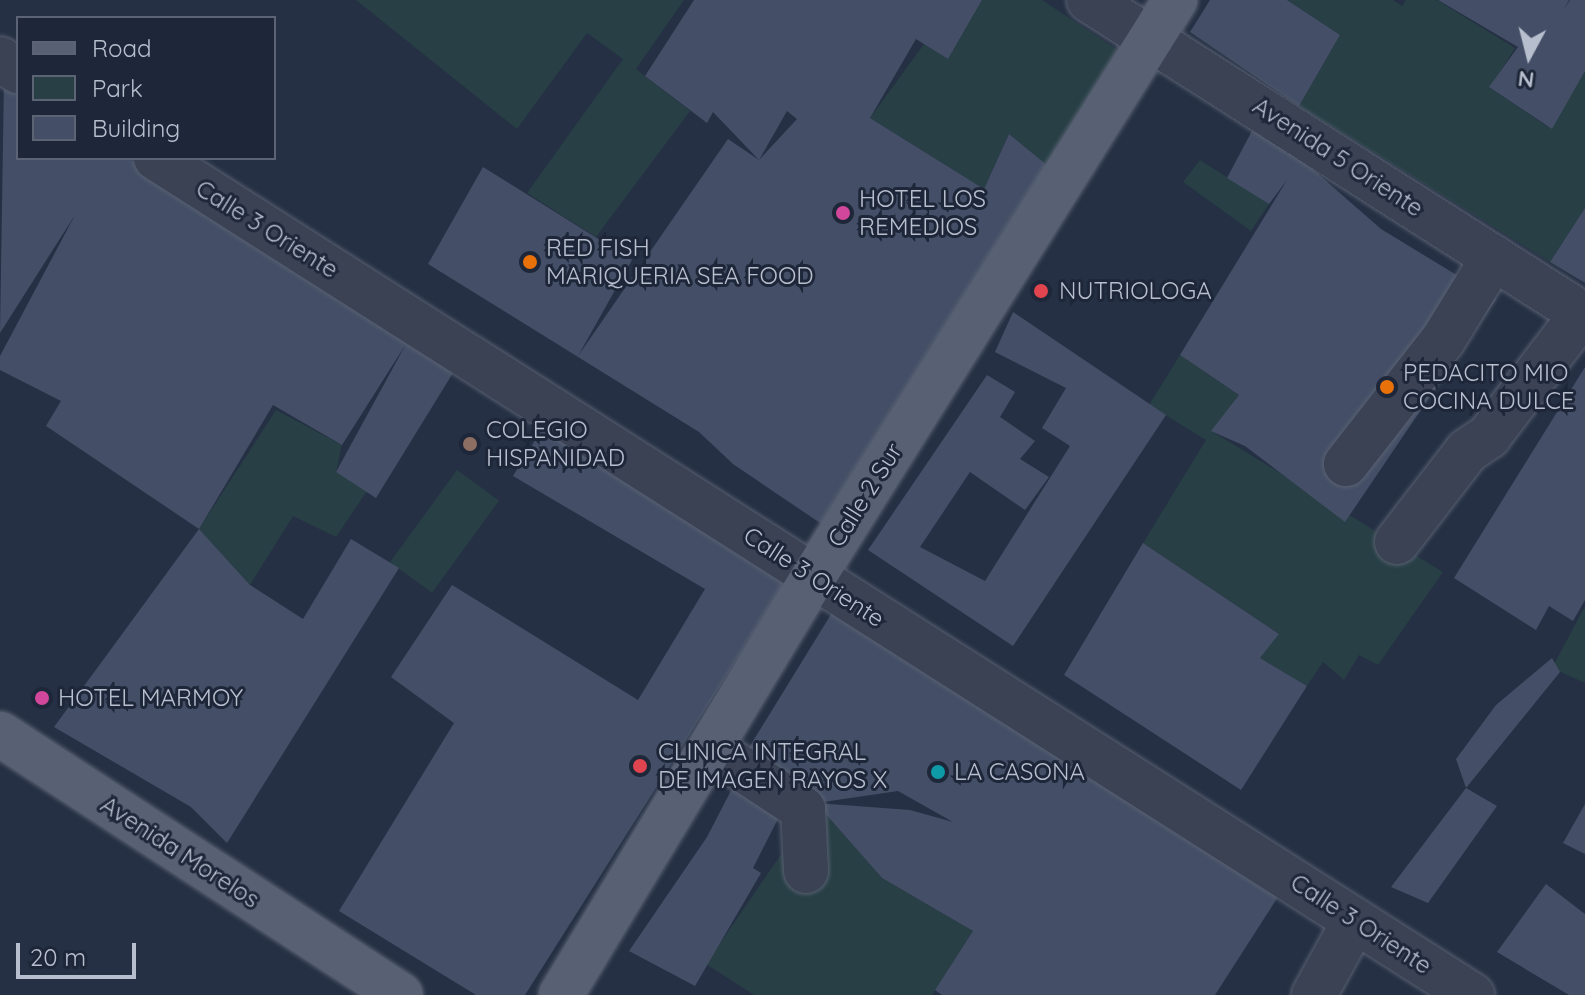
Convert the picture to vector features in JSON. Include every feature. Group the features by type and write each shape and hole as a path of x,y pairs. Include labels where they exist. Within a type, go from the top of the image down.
{"main road":[{"name":"Calle 2 Sur","path":"561,995 814,576 1175,0"},
{"name":"Avenida Morelos","path":"0,734 401,995"}],"street":[{"name":"Avenida 5 Oriente","path":"1089,0 1583,315"},
{"name":"Calle 3 Oriente","path":"159,160 1472,995"},
{"path":"1346,464 1443,340 1494,257"},
{"path":"1397,542 1467,451 1489,436 1583,315"},
{"path":"710,748 803,809 806,871"},
{"path":"1314,995 1355,920"}],"green space":[{"path":"356,0 684,0 636,69 690,111 596,237 527,193 623,59 587,33 517,129"},
{"path":"982,0 1042,0 1127,56 1047,165 1009,134 984,189 870,118 924,44 948,59"},
{"path":"1287,0 1393,0 1402,6 1406,0 1437,0 1515,48 1490,88 1548,127 1585,67 1585,208 1550,262 1299,106 1340,35"},
{"path":"1200,160 1269,204 1251,231 1183,182"},
{"path":"1180,355 1239,395 1213,432 1443,572 1378,665 1359,655 1344,680 1323,662 1307,686 1260,658 1278,633 1143,543 1206,440 1149,405"},
{"path":"276,410 342,445 336,472 367,491 336,537 293,516 250,585 199,529"},
{"path":"457,470 499,501 432,593 390,562"},
{"path":"1585,606 1585,683 1552,668"},
{"path":"816,803 882,878 973,931 932,995 754,995 706,964"}],"building":[{"path":"694,0 982,0 948,59 916,39 870,118 984,189 1009,134 1047,165 826,527 733,464 699,432 428,264 483,167 632,260 578,356 728,139 759,160 713,112 707,123 645,76","holes":["787,111 797,119 759,160"]},
{"path":"1210,0 1287,0 1340,35 1299,106 1190,32"},
{"path":"1438,0 1569,0 1564,9 1570,0 1585,0 1585,71 1552,129 1489,87 1518,47"},
{"path":"4,79 16,87 16,160 131,160 456,368 376,498 336,472 406,344 342,445 273,405 199,529 46,426 61,401 0,370 0,356 75,215 0,333"},
{"path":"1253,129 1301,159 1381,229 1496,299 1345,522 1245,446 1211,431 1239,395 1180,355 1287,180 1269,204 1227,178"},
{"path":"1585,208 1585,283 1550,262"},
{"path":"1013,312 1166,415 1013,646 868,550 987,375 1015,392 1000,417 1035,441 1020,459 1049,477 1025,510 970,472 920,547 985,581 1070,446 1042,428 1066,388 995,352"},
{"path":"1585,367 1585,600 1573,621 1549,606 1536,630 1454,578"},
{"path":"552,413 791,574 525,995 476,995 339,911 454,723 391,677 452,585 638,700 705,589 513,476"},
{"path":"199,529 250,585 303,619 351,539 399,568 227,843 191,807 54,727"},
{"path":"1143,543 1279,634 1260,658 1307,686 1241,790 1064,675"},
{"name":"LA CASONA","path":"838,603 1285,886 1215,995 942,995 935,990 973,931 882,878 816,803 745,754","holes":["898,791 953,822 910,810 816,803"]},
{"path":"1552,658 1560,672 1466,788 1456,759 1496,705"},
{"path":"739,775 784,807 753,868 761,873 695,986 629,951 707,837"},
{"path":"1466,788 1497,806 1428,903 1391,887"},
{"path":"1585,804 1585,854 1563,843"},
{"path":"1546,884 1585,914 1585,995 1569,995 1497,952"}],"place":[{"name":"HOTEL LOS REMEDIOS","path":"843,213"},
{"name":"RED FISH MARIQUERIA SEA FOOD","path":"530,262"},
{"name":"NUTRIOLOGA","path":"1041,291"},
{"name":"PEDACITO MIO COCINA DULCE","path":"1387,387"},
{"name":"COLEGIO HISPANIDAD","path":"470,444"},
{"name":"HOTEL MARMOY","path":"42,698"},
{"name":"CLINICA INTEGRAL DE IMAGEN RAYOS X","path":"640,766"},
{"name":"LA CASONA","path":"938,772"}]}
